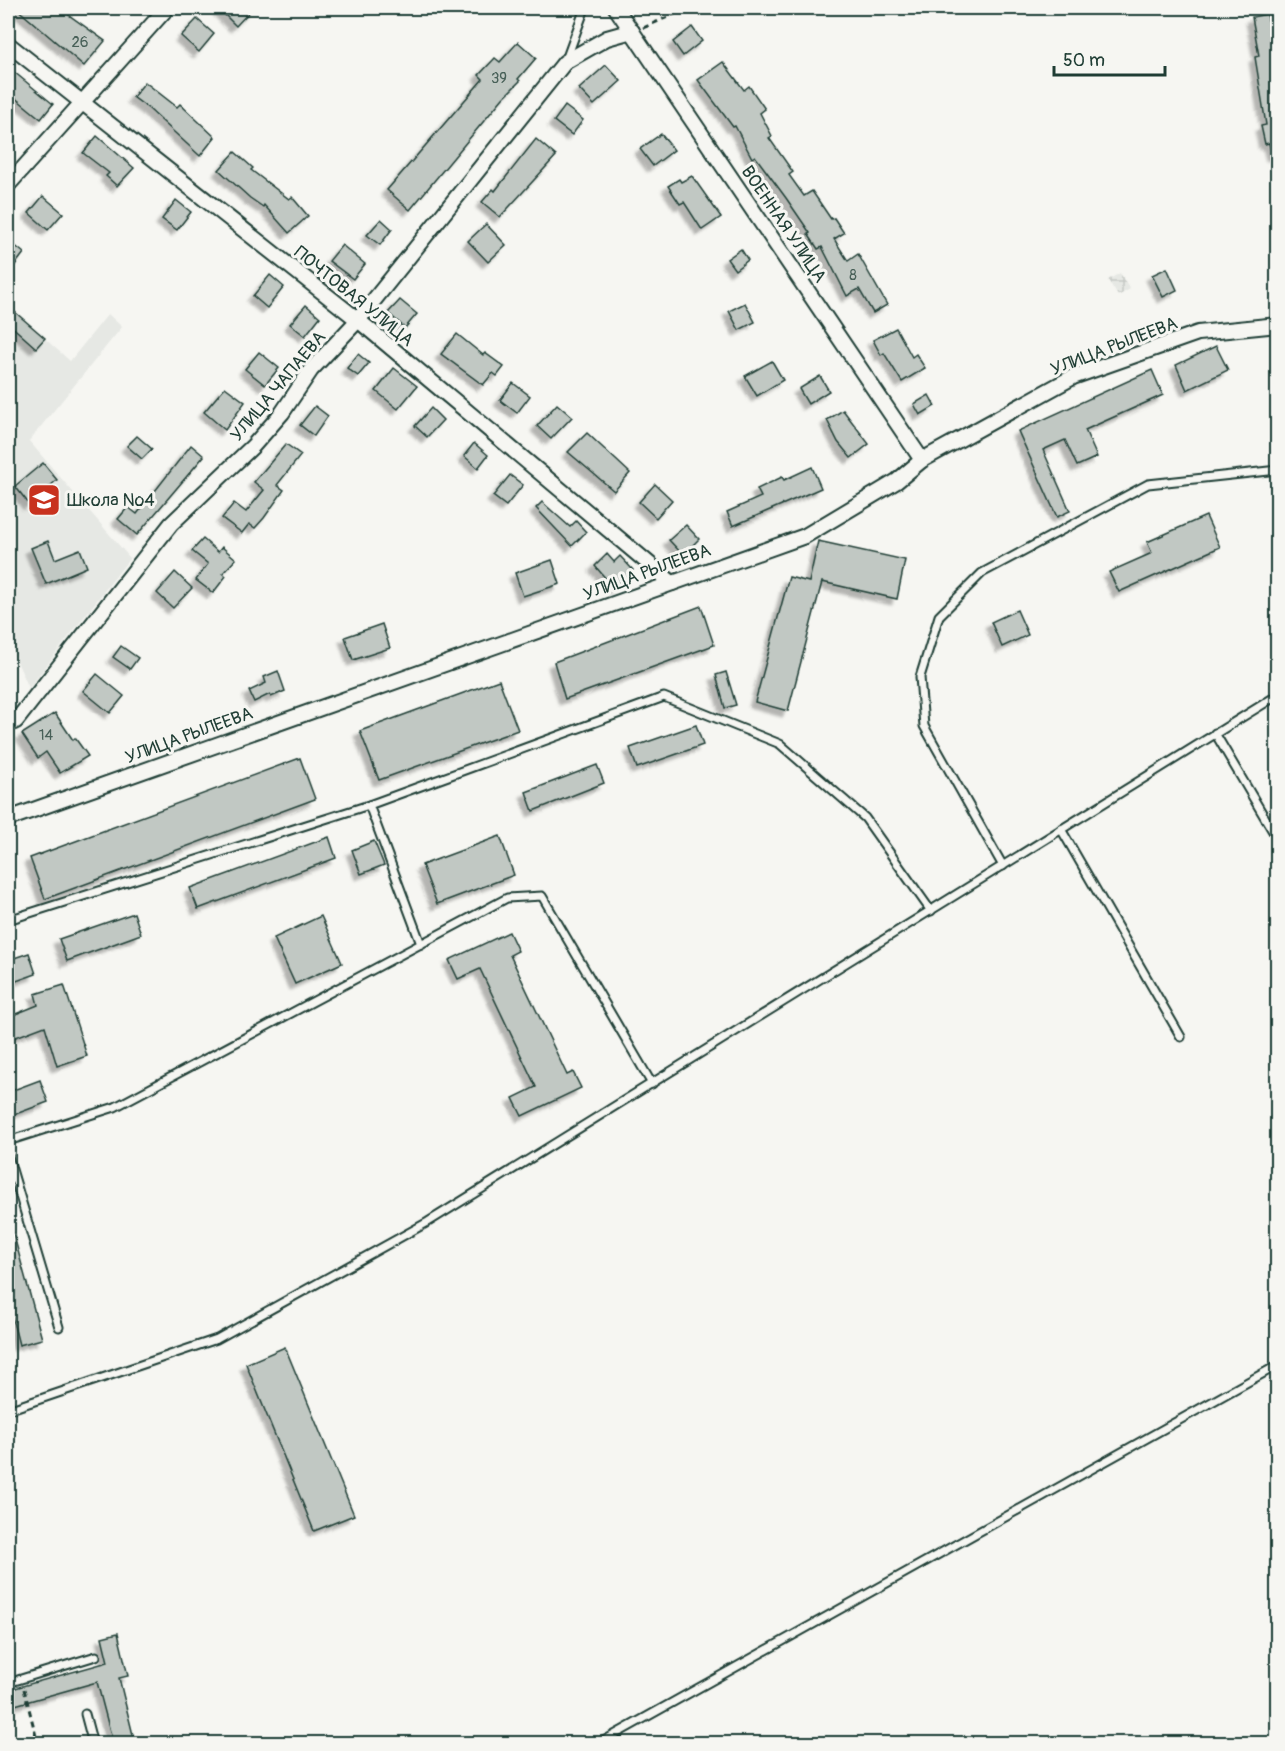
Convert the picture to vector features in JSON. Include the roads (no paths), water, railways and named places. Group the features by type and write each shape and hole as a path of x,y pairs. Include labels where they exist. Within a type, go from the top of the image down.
{"street":[{"path":"8,185 167,8"},
{"name":"ВОЕННАЯ УЛИЦА","path":"616,8 922,460"},
{"name":"УЛИЦА ЧАПАЕВА","path":"8,724 16,721 171,525 253,446 282,413 311,369 358,320 565,62 607,38 632,31"},
{"name":"ПОЧТОВАЯ УЛИЦА","path":"8,44 358,320 672,582"},
{"name":"УЛИЦА РЫЛЕЕВА","path":"8,819 804,536 897,481 922,460 1073,377 1198,333 1278,325"}],"lane":[{"path":"565,62 585,8"},
{"path":"1003,866 924,726 920,677 939,616 982,573 1148,484 1278,470"},
{"path":"8,1410 217,1339 428,1222 1278,696"},
{"path":"8,920 369,805 664,697 780,744 865,818 931,911"},
{"path":"1215,733 1278,840"},
{"path":"369,805 422,944"},
{"path":"1061,830 1181,1037"},
{"path":"8,1141 115,1107 507,898 542,896 652,1084"},
{"path":"8,1156 59,1327"},
{"path":"598,1743 1278,1365"},
{"path":"8,1683 96,1656"},
{"path":"85,1714 93,1743"}],"place":[{"name":"Школа №4","path":"44,500"}]}
